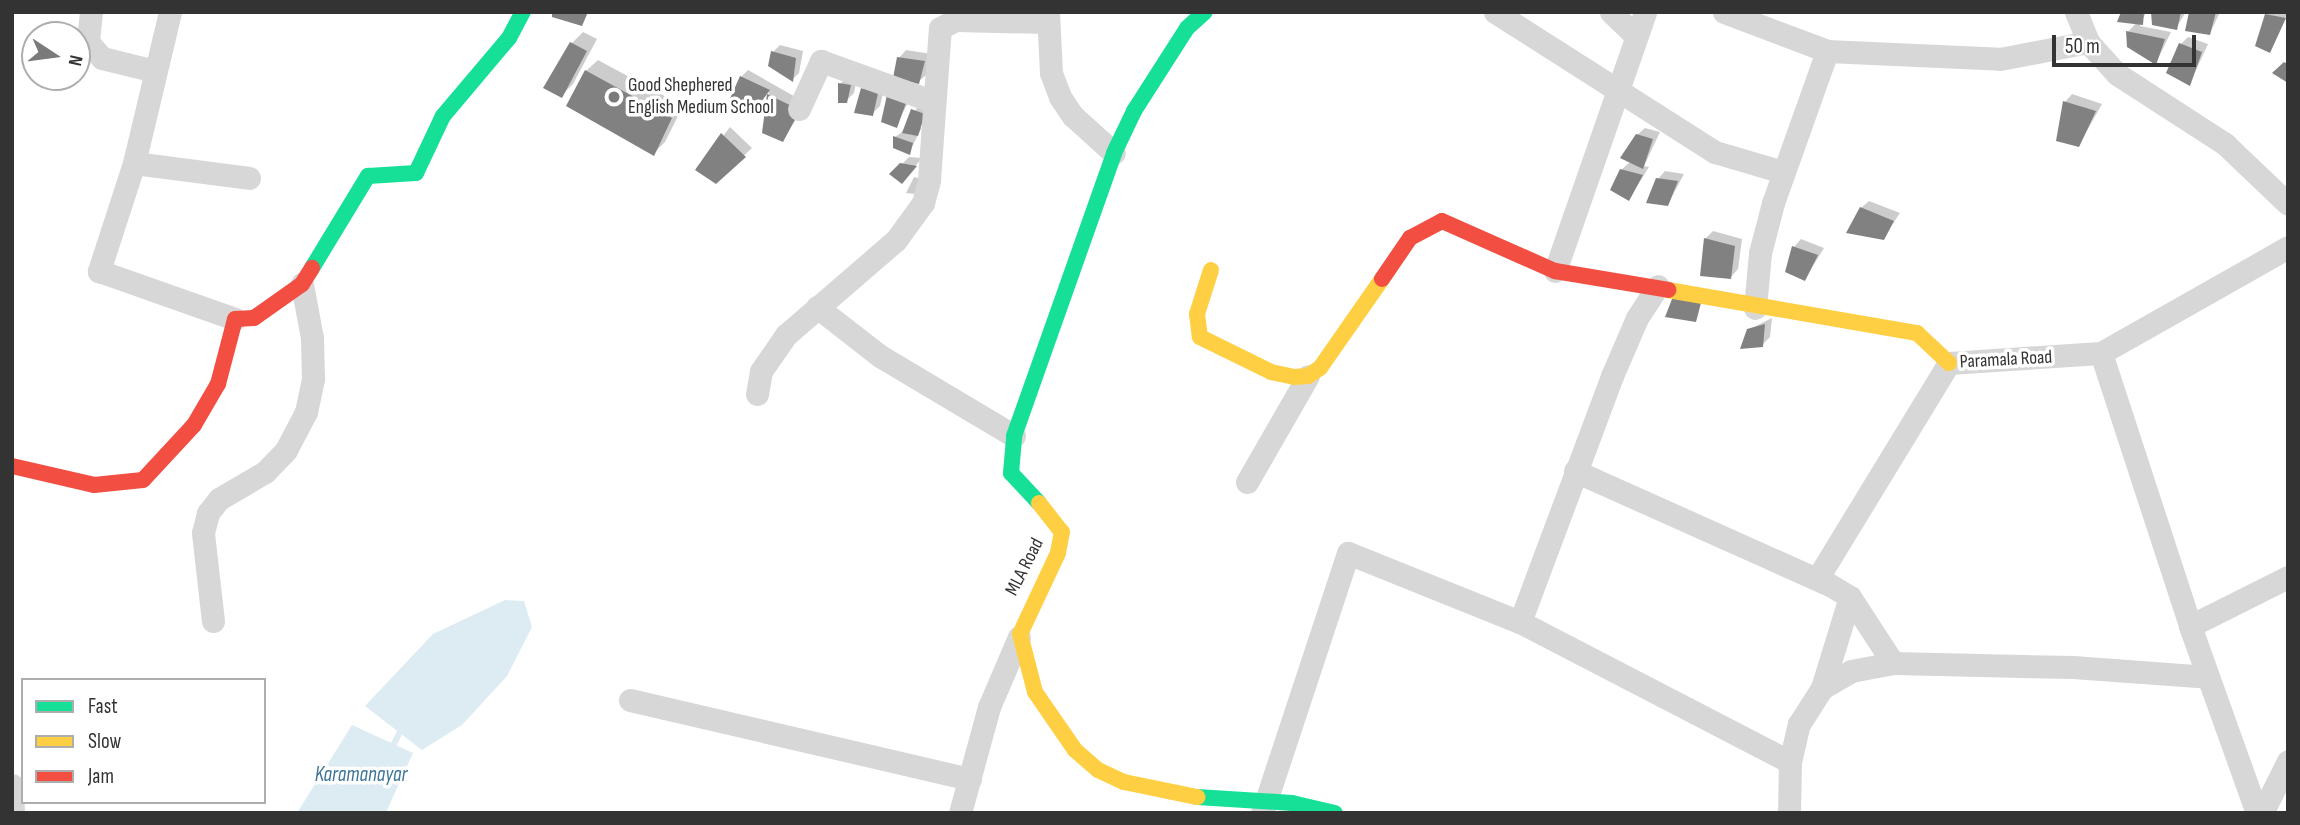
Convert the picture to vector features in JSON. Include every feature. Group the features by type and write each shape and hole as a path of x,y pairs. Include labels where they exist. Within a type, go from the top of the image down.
{"street":[{"path":"91,12 88,42 102,58 155,71"},
{"path":"170,12 134,163 99,271 235,319 254,318 302,284 368,176 404,177 416,173 424,163 443,116 509,38 523,12"},
{"name":"MLA Road","path":"1020,634 1030,600 1058,553 1062,532 1058,522 1011,473 1014,436 1114,153 1134,111 1188,28 1205,12"},
{"path":"1494,12 1715,152 1783,172"},
{"path":"1611,12 1636,36"},
{"path":"1555,271 1620,94 1645,12"},
{"path":"1724,12 1827,51 2000,59 2088,42"},
{"path":"2076,12 2088,42 2117,74 2225,144 2288,204"},
{"path":"757,394 769,356 817,307 896,240 923,203 929,180 932,101 940,28 956,20 1047,17 1051,73 1060,97 1073,117 1114,153"},
{"path":"1755,308 1760,253 1783,172 1827,51"},
{"path":"799,109 821,61 932,101"},
{"path":"134,163 249,178"},
{"path":"1247,482 1308,376 1320,368 1410,238 1432,223 1453,225 1555,271 1658,286 1755,308 1917,333 1949,363"},
{"name":"Paramala Road","path":"1817,579 1949,363 2101,354 2288,247"},
{"path":"1211,270 1197,314 1200,337 1271,372 1308,376"},
{"path":"213,621 202,533 208,513 219,499 265,472 286,450 306,412 313,378 312,338 302,284"},
{"path":"1520,622 1575,471 1637,318 1658,286"},
{"path":"817,307 880,356 1014,436"},
{"path":"12,466 93,485 143,480 194,425 218,384 235,319"},
{"path":"2101,354 2190,626 2257,813 2266,805 2288,761"},
{"path":"1575,471 1817,579 1850,597 1893,663"},
{"path":"1263,807 1348,553 1520,622 1790,762"},
{"path":"2190,626 2288,577"},
{"path":"1789,813 1790,762 1799,724 1822,688 1850,597"},
{"path":"960,813 989,707 1020,634"},
{"path":"1020,634 1035,692 1075,750 1098,770 1124,782 1182,796 1335,813"},
{"path":"1822,688 1851,671 1893,663 2073,667 2208,677"},
{"path":"630,700 970,779"},
{"path":"12,785 13,813"}],"water":[{"path":"505,600 524,601 532,627 507,676 462,725 422,750 365,706 433,634"},
{"name":"Karamanayar","path":"352,725 413,753 385,813 297,813"}],"building":[{"path":"552,12 588,12 582,26 552,17"},
{"path":"2121,12 2144,12 2143,25 2117,22"},
{"path":"2151,12 2181,12 2177,30 2152,25"},
{"path":"2189,12 2216,12 2210,35 2185,31"},
{"path":"2265,14 2286,18 2270,53 2255,46"},
{"path":"2126,31 2165,39 2156,65 2127,47"},
{"path":"570,42 587,51 562,98 543,88"},
{"path":"2179,43 2202,52 2190,86 2166,73"},
{"path":"771,51 796,58 793,82 768,66"},
{"path":"897,57 925,61 919,84 893,78"},
{"path":"2284,62 2288,64 2288,83 2272,73"},
{"path":"585,70 672,118 654,156 566,106"},
{"path":"740,76 770,90 752,114 728,103"},
{"path":"838,83 851,85 847,103 838,103"},
{"path":"861,88 878,93 873,116 854,113"},
{"path":"767,94 800,110 783,142 762,133"},
{"path":"887,95 907,100 897,128 881,122"},
{"path":"2063,101 2096,111 2079,147 2056,141"},
{"path":"911,109 925,114 918,136 902,133"},
{"path":"721,133 746,157 716,184 695,170"},
{"path":"1636,134 1653,139 1643,169 1620,158"},
{"path":"893,136 913,143 910,155 893,148"},
{"path":"900,163 917,166 902,184 889,174"},
{"path":"1620,169 1643,175 1629,201 1610,190"},
{"path":"1656,178 1678,181 1668,206 1646,203"},
{"path":"1860,207 1894,221 1884,240 1846,233"},
{"path":"1704,238 1735,246 1731,279 1700,276"},
{"path":"1792,246 1818,255 1805,281 1785,272"},
{"path":"1674,294 1702,299 1696,322 1665,317"},
{"path":"1765,324 1763,347 1740,349 1747,329"}],"waterway":[{"path":"390,751 403,727"}],"traffic: fast":[{"path":"312,268 368,176 416,173 443,116 509,38 523,12"},
{"path":"1039,503 1011,473 1014,436 1114,153 1134,111 1187,28 1205,12"},
{"path":"1197,797 1292,803 1335,813"}],"traffic: slow":[{"path":"1211,270 1197,314 1200,337 1271,372 1294,377 1308,376 1320,368 1382,279"},
{"path":"1668,290 1917,333 1949,363"},
{"path":"1039,503 1062,532 1058,553 1020,634 1035,692 1075,750 1098,770 1124,782 1197,797"}],"traffic: jam":[{"path":"1382,279 1410,238 1442,221 1555,271 1668,290"},
{"path":"12,466 94,485 143,480 194,425 218,384 235,319 254,318 302,284 312,268"}],"place":[{"name":"Good Shephered English Medium School","path":"614,97"}]}
